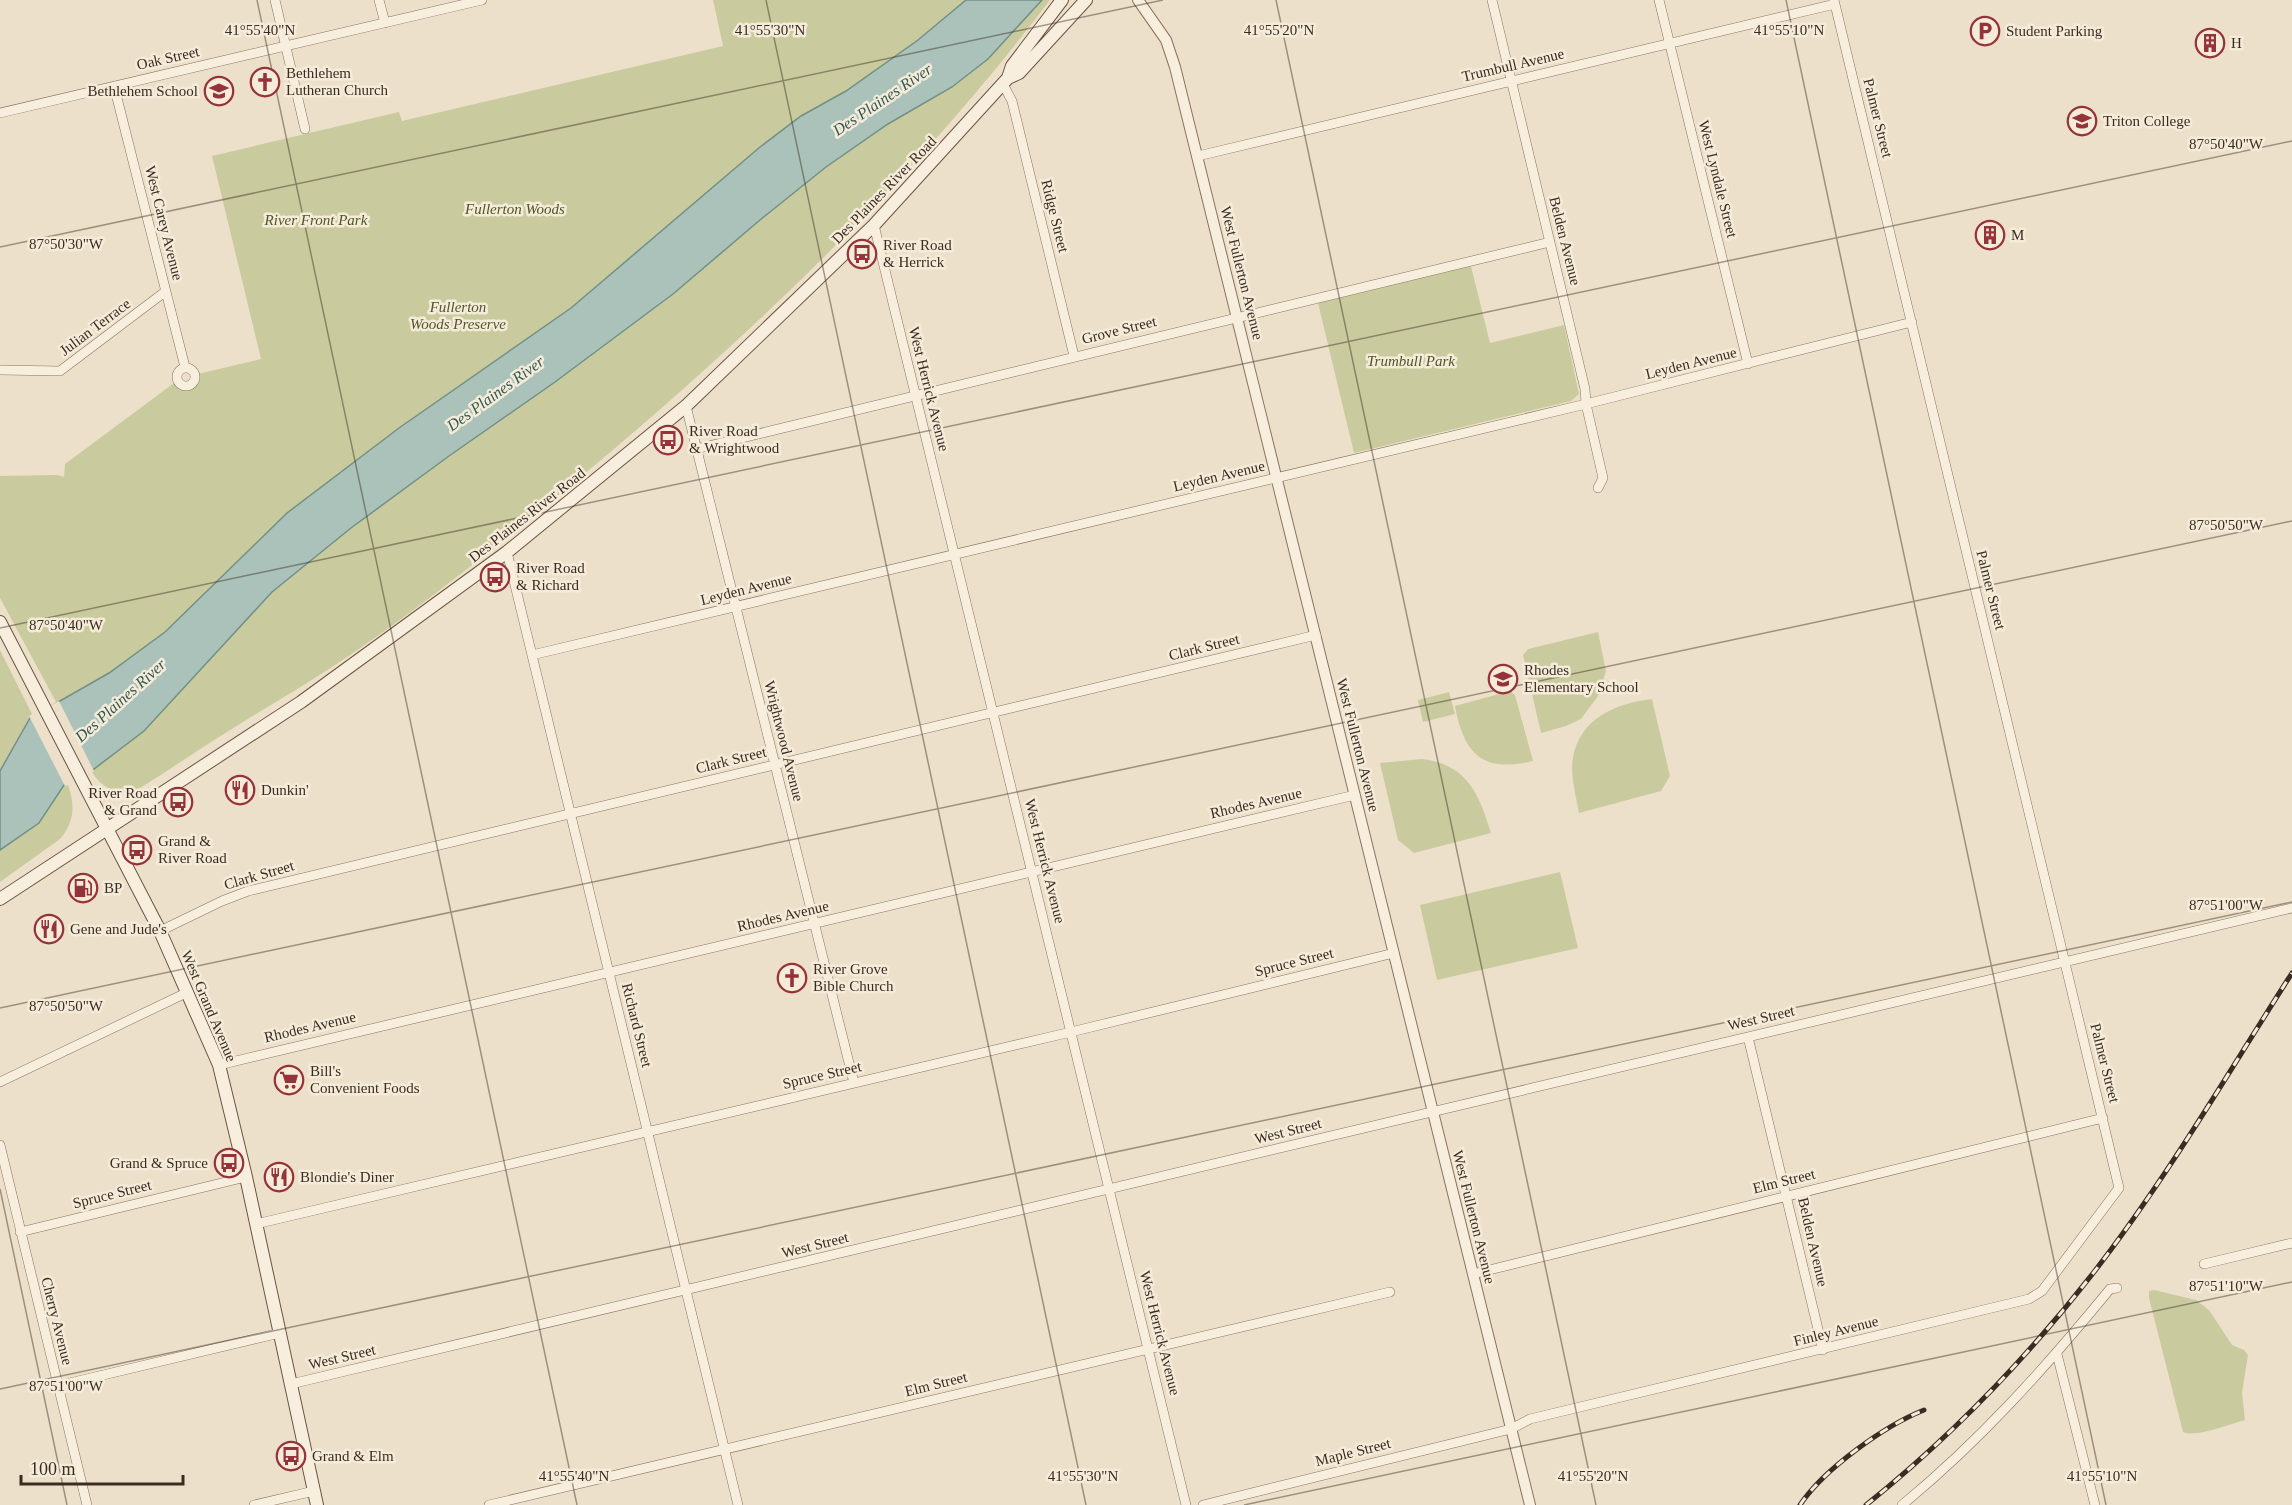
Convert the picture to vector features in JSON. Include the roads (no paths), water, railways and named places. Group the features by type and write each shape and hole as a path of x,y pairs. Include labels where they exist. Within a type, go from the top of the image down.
{"main road":[{"name":"Des Plaines River Road","path":"1006,81 1012,66 1062,0"},
{"name":"Des Plaines River Road","path":"0,899 301,702 507,552 686,406 874,225 1006,81 1019,73 1086,0"},
{"name":"West Grand Avenue","path":"0,622 160,931 219,1065 317,1505"}],"street":[{"path":"275,0 305,129"},
{"path":"379,0 385,23"},
{"name":"Oak Street","path":"0,113 482,0"},
{"name":"West Fullerton Avenue","path":"1138,0 1158,27 1168,46 1198,156 1530,1505"},
{"name":"Belden Avenue","path":"1492,0 1585,389 1586,404 1603,478 1598,488"},
{"name":"West Lyndale Street","path":"1659,0 1748,364"},
{"name":"Trumbull Avenue","path":"1198,156 1670,44 1835,2"},
{"name":"Palmer Street","path":"1835,2 2119,1188"},
{"name":"Ridge Street","path":"1006,81 1074,357"},
{"name":"West Carey Avenue","path":"114,86 184,367"},
{"name":"West Herrick Avenue","path":"874,225 1185,1505"},
{"name":"Grove Street","path":"696,448 1550,242"},
{"name":"Julian Terrace","path":"0,370 60,371 166,291"},
{"name":"Leyden Avenue","path":"532,655 1586,404 1912,322"},
{"name":"Wrightwood Avenue","path":"686,406 854,1083"},
{"name":"Richard Street","path":"507,552 738,1505"},
{"name":"Clark Street","path":"160,931 248,891 1316,635"},
{"name":"Rhodes Avenue","path":"219,1065 1355,795"},
{"name":"West Street","path":"291,1384 687,1292 1433,1111 2292,908"},
{"name":"Spruce Street","path":"256,1224 1071,1032 1394,953"},
{"path":"0,1082 188,992"},
{"name":"Belden Avenue","path":"1748,1037 1823,1350"},
{"name":"Elm Street","path":"1473,1274 2103,1118"},
{"name":"Cherry Avenue","path":"0,1145 87,1505"},
{"name":"Spruce Street","path":"20,1232 246,1178"},
{"name":"Finley Avenue","path":"1511,1429 1530,1419 2029,1299 2039,1295 2119,1188"},
{"path":"2204,1264 2292,1243"},
{"path":"1907,1503 1985,1431 2057,1354 2110,1289 2117,1288"},
{"name":"Elm Street","path":"489,1505 1390,1292"},
{"path":"57,1386 280,1332"},
{"path":"2057,1354 2095,1505"},
{"name":"Maple Street","path":"1203,1505 1511,1429"},
{"path":"254,1505 314,1491"}],"water":[{"name":"Des Plaines River","path":"966,0 1042,0 988,59 952,87 888,124 826,167 673,294 555,382 351,528 272,592 144,731 94,769 64,785 39,823 0,850 0,771 30,718 109,673 165,632 287,513 399,428 571,308 760,147 801,116 846,91 918,40"}],"railway":[{"path":"1866,1505 1928,1452 1987,1395 2042,1335 2094,1272 2147,1200 2292,973"},
{"path":"1800,1505 1839,1463 1891,1427 1924,1410"}],"place":[{"name":"Student Parking","path":"1985,31"},
{"name":"H","path":"2210,43"},
{"name":"Bethlehem Lutheran Church","path":"265,82"},
{"name":"Bethlehem School","path":"219,91"},
{"name":"Triton College","path":"2082,121"},
{"name":"M","path":"1990,235"},
{"name":"River Road & Herrick","path":"862,254"},
{"name":"River Road & Wrightwood","path":"668,440"},
{"name":"River Road & Richard","path":"495,577"},
{"name":"Rhodes Elementary School","path":"1503,679"},
{"name":"Dunkin'","path":"240,790"},
{"name":"River Road & Grand","path":"178,802"},
{"name":"Grand & River Road","path":"137,850"},
{"name":"BP","path":"83,888"},
{"name":"Gene and Jude's","path":"49,929"},
{"name":"River Grove Bible Church","path":"792,978"},
{"name":"Bill's Convenient Foods","path":"289,1080"},
{"name":"Grand & Spruce","path":"229,1163"},
{"name":"Blondie's Diner","path":"279,1177"},
{"name":"Grand & Elm","path":"291,1456"}],"park label":[{"name":"Fullerton Woods","path":"515,209"},
{"name":"River Front Park","path":"316,220"},
{"name":"Fullerton Woods Preserve","path":"458,316"},
{"name":"Trumbull Park","path":"1411,361"}]}
